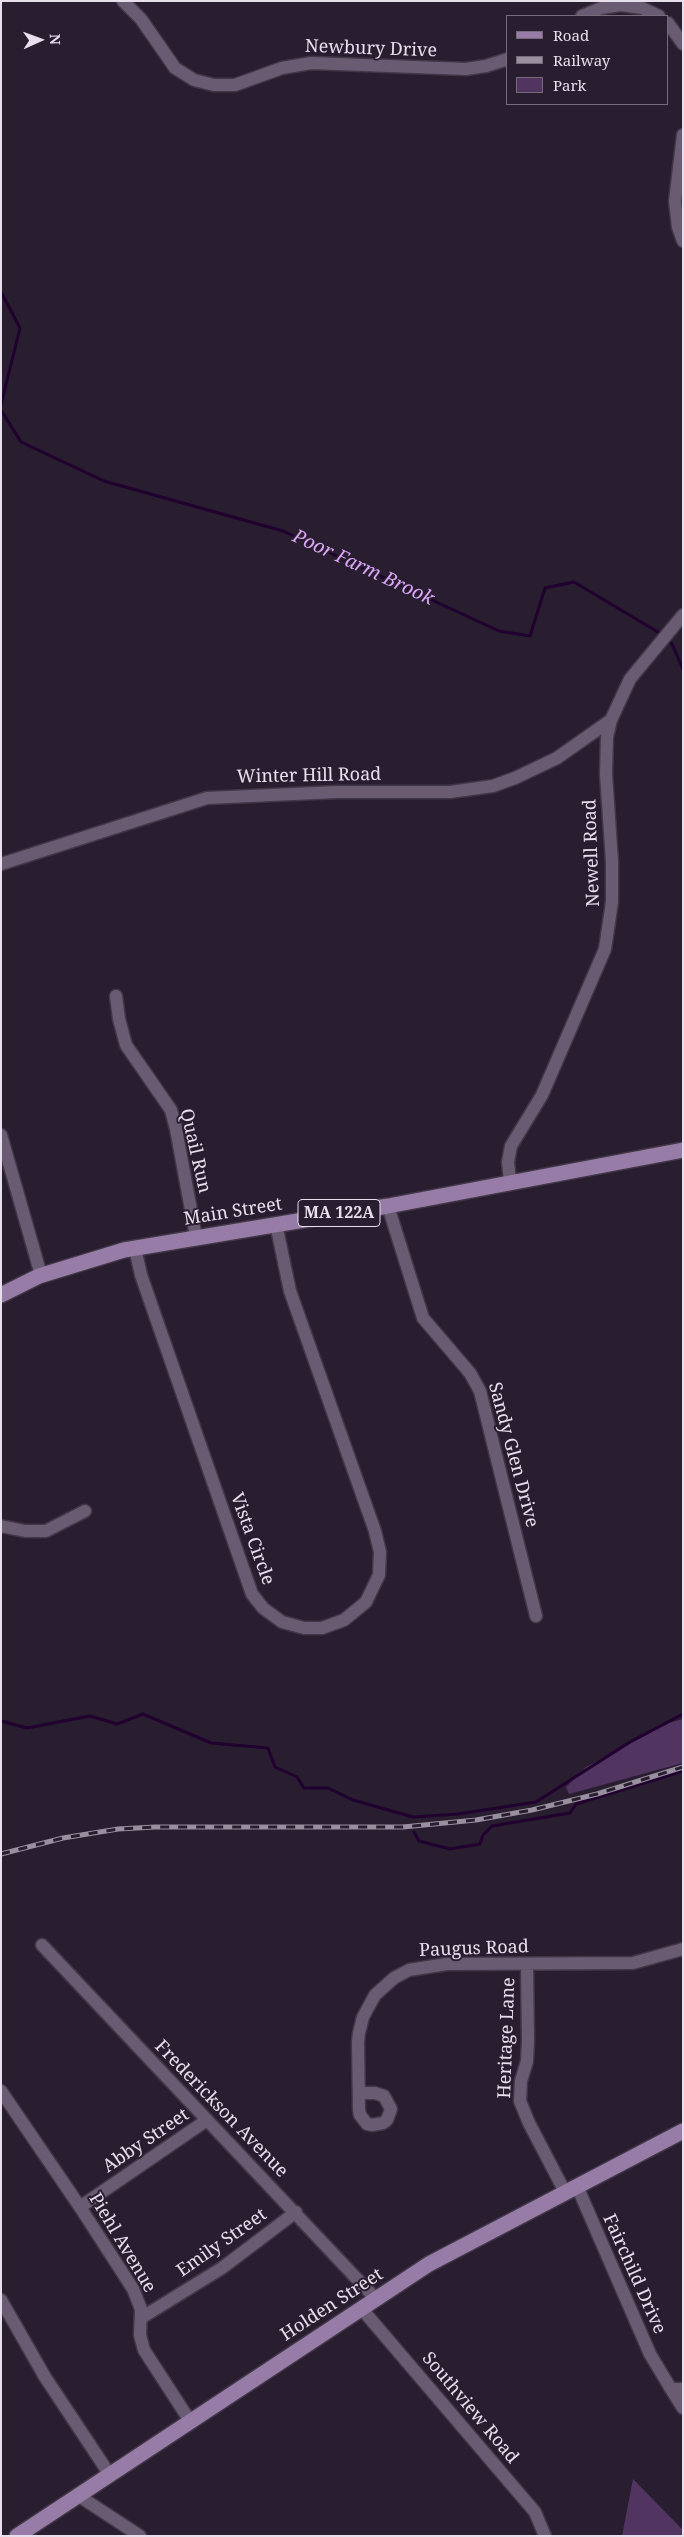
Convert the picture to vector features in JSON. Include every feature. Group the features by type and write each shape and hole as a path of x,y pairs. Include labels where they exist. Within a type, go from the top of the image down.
{"main road":[{"name":"Main Street","path":"1,1294 41,1275 134,1248 388,1206 510,1181 683,1150"},
{"name":"Holden Street","path":"17,2536 429,2264 683,2131"}],"street":[{"name":"Newbury Drive","path":"123,1 140,19 174,68 194,80 214,85 235,85 282,68 311,63 466,69 486,66 507,59"},
{"path":"584,15 601,8 621,5 642,8 657,15"},
{"path":"669,24 683,44"},
{"path":"683,135 675,201 678,227 683,241"},
{"name":"Newell Road","path":"510,1181 508,1162 511,1146 542,1095 605,949 612,902 612,862 606,765 611,720 630,679 683,615"},
{"name":"Winter Hill Road","path":"1,864 207,798 337,792 450,792 500,784 558,758 611,720"},
{"name":"Quail Run","path":"116,996 119,1019 126,1045 171,1110 196,1237"},
{"path":"1,1134 41,1275"},
{"name":"Sandy Glen Drive","path":"388,1206 423,1318 470,1373 480,1391 536,1616"},
{"name":"Vista Circle","path":"134,1248 141,1275 252,1594 263,1608 282,1622 298,1627 322,1628 344,1620 366,1602 378,1575 380,1552 290,1290 276,1224"},
{"path":"1,1526 25,1531 46,1530 85,1511"},
{"name":"Frederickson Avenue","path":"42,1945 296,2212 375,2298"},
{"name":"Paugus Road","path":"359,2093 358,2042 363,2017 375,1995 394,1978 409,1970 432,1965 632,1963 683,1948"},
{"name":"Heritage Lane","path":"527,1965 528,2042 527,2061 521,2081 520,2101 529,2123 571,2189"},
{"name":"Piehl Avenue","path":"1,2091 80,2207 133,2290 141,2309 140,2335 144,2350 190,2422"},
{"name":"Abby Street","path":"80,2207 207,2120"},
{"name":"Fairchild Drive","path":"571,2189 650,2354 677,2389 683,2408"},
{"name":"Emily Street","path":"141,2318 222,2268 296,2212"},
{"path":"1,2300 45,2377 110,2475"},
{"name":"Southview Road","path":"360,2308 535,2512 546,2536"},
{"path":"79,2496 140,2536"}],"green space":[{"path":"683,1719 683,1763 569,1794 566,1787 586,1767 669,1723"},
{"path":"633,2479 683,2530 683,2536 622,2536"}],"waterway":[{"name":"Poor Farm Brook","path":"1,292 20,328 1,405"},
{"name":"Poor Farm Brook","path":"1,410 21,442 104,481 283,531 499,631 530,636 545,588 574,582 663,635"},
{"name":"Poor Farm Brook","path":"667,639 672,644 683,669"},
{"path":"1,1721 27,1728 90,1716 117,1724 143,1714 211,1743 268,1748 275,1767 297,1777 304,1788 328,1788 353,1800 413,1817 458,1814 536,1802 630,1742 683,1714"},
{"path":"414,1832 419,1841 450,1849 480,1844 483,1835 492,1826 570,1813 576,1804 683,1771"}],"railway":[{"path":"1,1854 63,1838 118,1829 155,1827 403,1827 476,1820 532,1810 597,1794 683,1767"}]}
